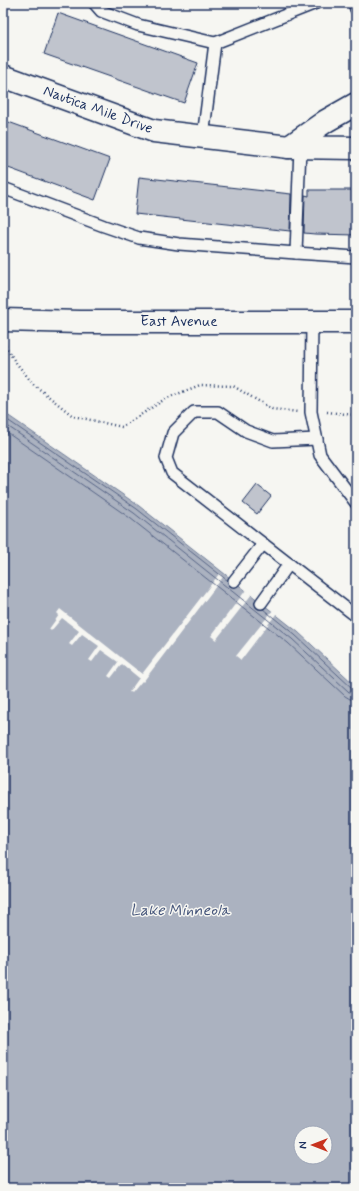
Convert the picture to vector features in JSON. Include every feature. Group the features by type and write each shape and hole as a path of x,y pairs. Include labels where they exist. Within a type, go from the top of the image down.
{"street":[{"name":"Nautica Mile Drive","path":"3,76 154,132 295,147 356,148"},
{"path":"295,147 326,121 356,104"},
{"name":"East Avenue","path":"3,320 80,322 356,322"}],"lane":[{"path":"94,3 101,11 138,26 215,43 316,3"},
{"path":"354,3 356,9"},
{"path":"202,137 215,43"},
{"path":"295,147 296,253"},
{"path":"3,188 138,238 179,244 356,257"},
{"path":"312,322 311,412 320,455 356,503"},
{"path":"317,439 273,441 246,431 218,412 194,412 173,433 166,458 172,473 356,616"},
{"path":"234,581 263,544"},
{"path":"261,603 290,564"}],"path":[{"path":"3,342 14,360 33,384 73,416 115,426 122,427 165,399 200,385 233,386 272,409 299,412"},
{"path":"326,412 356,415"}],"water":[{"name":"Lake Minneola","path":"3,412 139,506 298,632 356,686 356,1188 3,1188"}],"pier":[{"path":"219,574 223,577 143,682 142,681 132,693 129,692 139,678 122,664 111,678 108,676 118,662 101,650 92,662 89,660 99,646 82,634 72,646 69,644 79,631 62,618 51,631 49,629 59,615 57,613 60,609 142,674"},
{"path":"246,590 252,594 216,640 211,636"},
{"path":"273,610 277,613 241,660 236,656"}],"building":[{"path":"58,13 198,63 184,103 44,54"},
{"path":"3,120 110,159 95,200 3,166"},
{"path":"139,177 291,194 290,231 135,214"},
{"path":"309,190 356,190 356,235 304,233 305,195 309,196"},
{"path":"257,485 271,496 257,514 243,503"}]}
